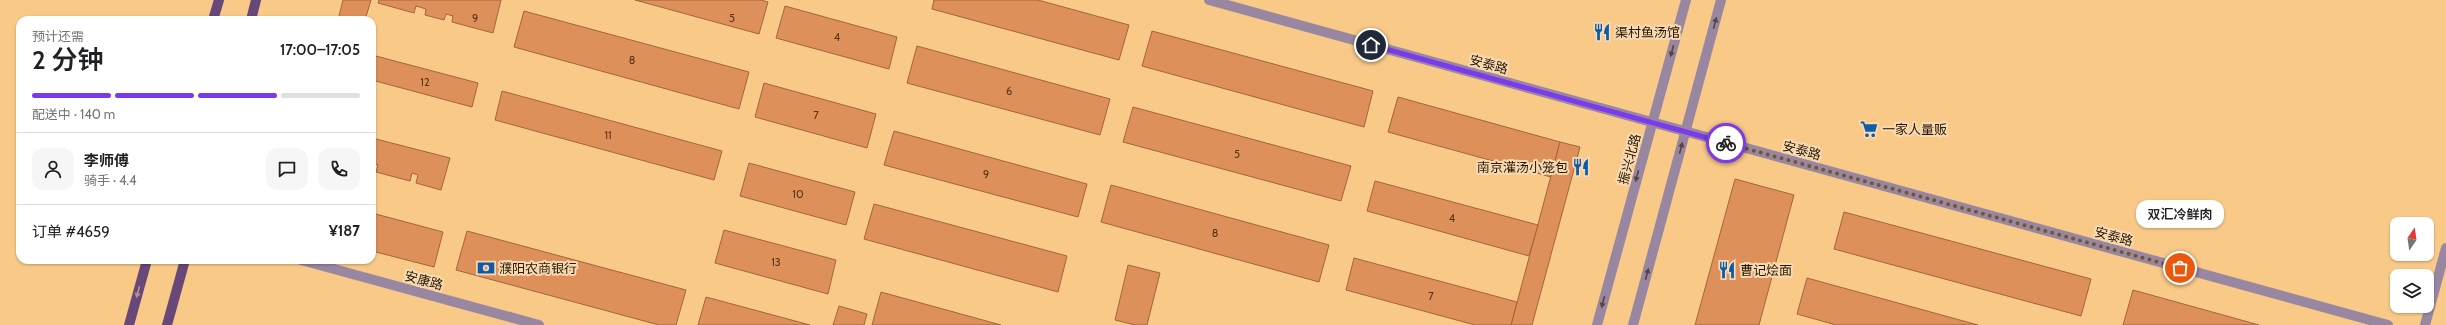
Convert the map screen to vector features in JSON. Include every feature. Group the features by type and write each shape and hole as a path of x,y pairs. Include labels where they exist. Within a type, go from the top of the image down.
{"main road":[{"path":"214,16 219,0"},
{"path":"252,16 256,0"},
{"path":"129,325 146,264"},
{"path":"167,325 184,264"}],"street":[{"name":"安泰路","path":"1209,0 2388,325"},
{"name":"振兴北路","path":"1597,325 1686,0"},
{"path":"1633,325 1721,0"},
{"path":"2425,325 2446,248"},
{"name":"安康路","path":"316,264 540,325"}],"building":[{"path":"343,0 371,0 366,16 339,16"},
{"path":"379,0 501,0 493,33 452,22 453,16 446,14 444,20 425,15 426,9 416,6 414,13 378,3"},
{"path":"635,0 761,0 768,2 759,34"},
{"path":"934,0 1038,0 1129,25 1119,60 932,9"},
{"path":"785,6 897,37 889,69 776,38"},
{"path":"524,11 749,72 739,109 514,47"},
{"path":"1152,31 1373,91 1364,127 1142,66"},
{"path":"917,46 1110,99 1100,135 907,83"},
{"path":"376,56 478,83 472,107 376,81"},
{"path":"764,83 876,114 867,148 755,117"},
{"path":"502,91 722,151 714,180 495,120"},
{"path":"1398,97 1560,142 1551,177 1388,132"},
{"path":"1133,107 1351,166 1341,201 1123,142"},
{"path":"894,131 1087,184 1078,217 884,165"},
{"path":"376,139 450,158 441,190 416,183 418,175 412,173 410,181 376,172 378,165 376,164"},
{"path":"1560,142 1580,147 1532,325 1511,325"},
{"path":"749,163 855,192 846,225 740,196"},
{"path":"1735,179 1794,195 1759,325 1695,325"},
{"path":"1375,181 1538,225 1529,256 1367,211"},
{"path":"1111,185 1329,245 1319,282 1101,222"},
{"path":"874,204 1067,256 1058,292 864,239"},
{"path":"1844,212 2091,279 2081,316 1834,249"},
{"path":"376,214 443,232 434,267 376,252"},
{"path":"724,230 836,260 828,294 715,263"},
{"path":"467,231 686,290 676,325 659,325 456,270"},
{"path":"1354,258 1517,302 1511,325 1475,325 1346,290"},
{"path":"1128,265 1160,273 1147,325 1135,325 1115,320"},
{"path":"1807,278 1978,325 1836,325 1797,314"},
{"path":"2133,290 2259,325 2123,325"},
{"path":"881,292 1001,325 872,325"},
{"path":"706,297 810,325 698,325"},
{"path":"839,306 867,314 864,325 833,325"}],"way so far":[{"path":"1726,143 2180,268"}],"place":[{"name":"渠村鱼汤馆","path":"1602,32"},
{"name":"一家人量贩","path":"1869,129"},
{"name":"南京灌汤小笼包","path":"1581,167"},
{"name":"濮阳农商银行","path":"486,268"},
{"name":"双汇冷鲜肉","path":"2180,268"},
{"name":"曹记烩面","path":"1727,270"}],"route":[{"path":"1371,45 1726,143"}]}
